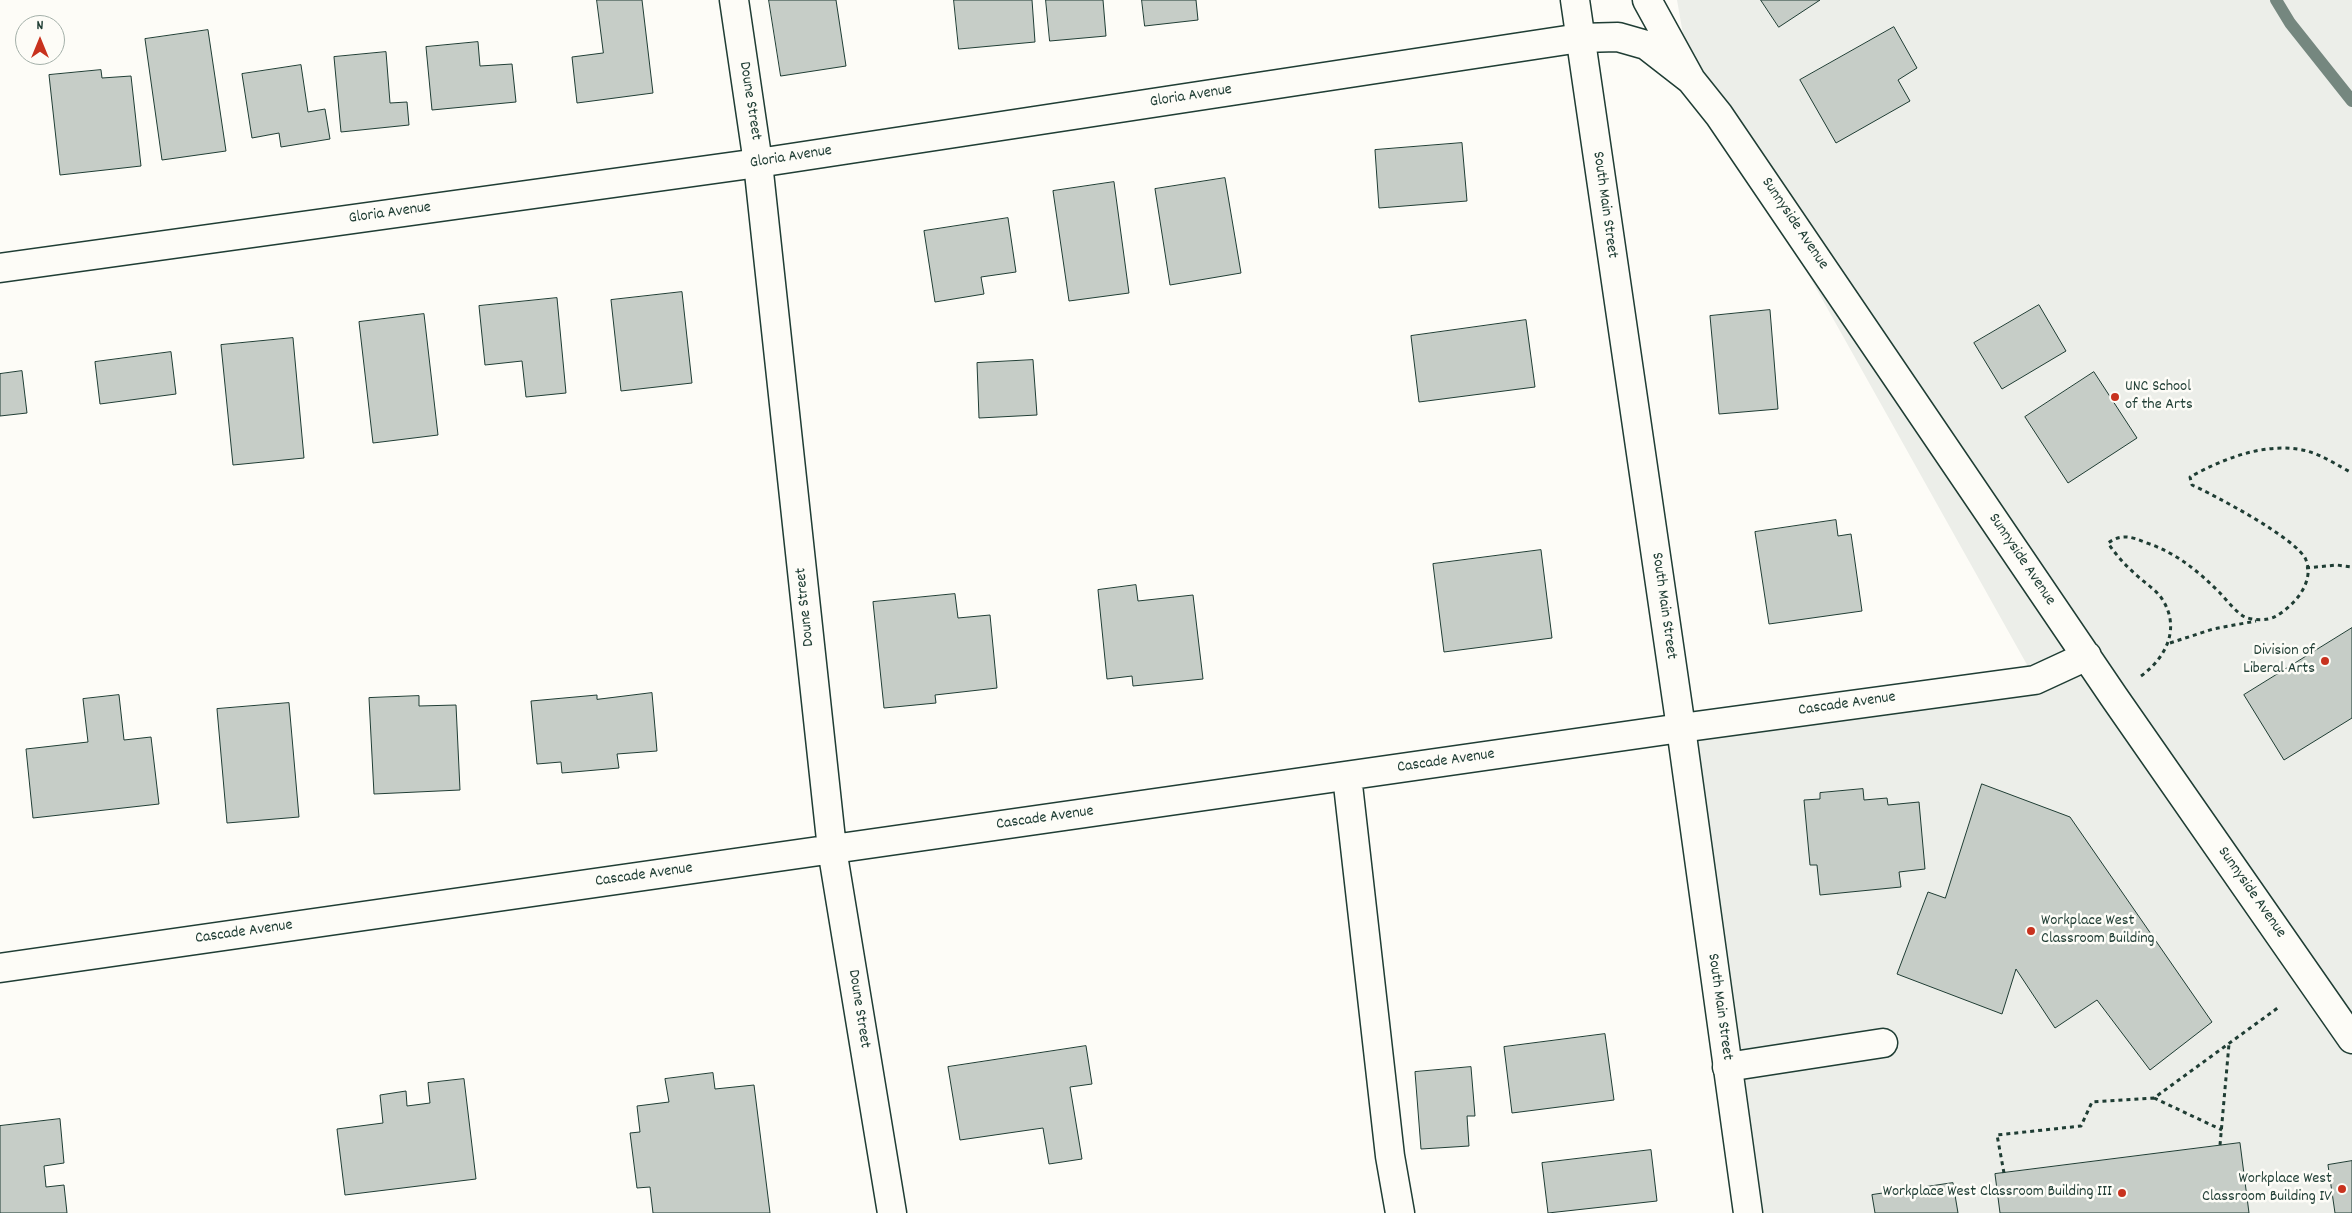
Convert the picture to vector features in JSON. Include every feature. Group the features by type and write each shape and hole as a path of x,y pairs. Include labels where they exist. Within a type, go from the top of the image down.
{"street":[{"name":"Doune Street","path":"734,0 758,163 832,849 892,1213"},
{"name":"South Main Street","path":"1575,0 1681,728 1748,1213"},
{"name":"Sunnyside Avenue","path":"1647,0 1691,80 1719,114 2114,696 2352,1039"},
{"name":"Sunnyside Avenue","path":"1580,38 1618,37 1646,46 1691,80"},
{"name":"Gloria Avenue","path":"0,268 758,163 1580,38"},
{"name":"Cascade Avenue","path":"0,968 1681,728 2035,680 2087,656"},
{"path":"1347,776 1390,1156 1400,1213"},
{"path":"1727,1067 1883,1042"}],"path":[{"path":"2170,643 2213,629 2274,617 2300,594 2307,580 2306,560 2295,546 2242,512 2192,485 2190,477 2228,458 2256,450 2282,448 2308,451 2352,473"},
{"path":"2114,696 2155,666 2170,643 2167,611 2160,596 2114,552 2108,543 2116,537 2127,536 2164,549 2179,557 2207,580 2243,616 2259,620"},
{"path":"2306,568 2337,565 2352,567"},
{"path":"2154,1098 2279,1007"},
{"path":"2220,1145 2229,1043"},
{"path":"2004,1173 1997,1135 2081,1126 2092,1102 2154,1098 2222,1130"}],"shaded area":[{"name":"UNC School of the Arts","path":"1677,0 2352,0 2352,1213 1746,1213 1681,728 2035,679 1719,115 1691,80"}],"building":[{"path":"597,0 642,0 653,93 577,103 572,57 603,53"},
{"path":"769,0 836,0 846,66 781,76"},
{"path":"954,0 1032,0 1035,42 959,49"},
{"path":"1046,0 1103,0 1106,36 1050,41"},
{"path":"1142,0 1196,0 1198,20 1145,26"},
{"path":"1761,0 1820,0 1779,27"},
{"path":"1894,27 1917,68 1898,80 1910,101 1836,143 1800,80"},
{"path":"208,30 226,151 162,160 145,39"},
{"path":"478,42 480,66 512,64 516,102 432,110 426,47"},
{"path":"386,52 390,103 407,102 409,125 341,132 334,57"},
{"path":"301,65 308,112 325,109 330,139 281,147 279,133 252,138 242,74"},
{"path":"101,70 102,78 131,76 141,166 60,175 49,75"},
{"path":"1462,143 1467,201 1379,208 1375,150"},
{"path":"1225,178 1241,273 1170,285 1155,189"},
{"path":"1114,182 1129,293 1069,301 1053,191"},
{"path":"1008,218 1016,272 981,277 984,294 935,302 924,231"},
{"path":"682,292 692,383 621,391 611,300"},
{"path":"557,298 566,393 526,397 522,361 485,365 479,306"},
{"path":"2039,305 2066,351 2002,389 1974,343"},
{"path":"1770,310 1778,409 1719,414 1710,316"},
{"path":"424,314 438,435 373,443 359,322"},
{"path":"1526,320 1535,387 1419,402 1411,336"},
{"path":"293,338 304,458 233,465 221,345"},
{"path":"171,352 176,394 100,404 95,362"},
{"path":"1033,360 1037,415 979,418 977,363"},
{"path":"22,371 27,413 0,416 0,374"},
{"path":"2094,372 2137,438 2068,483 2025,417"},
{"path":"1836,520 1838,536 1851,534 1862,611 1769,624 1755,532"},
{"path":"1541,550 1552,638 1444,652 1433,564"},
{"path":"1136,585 1138,601 1193,595 1203,679 1133,686 1132,676 1107,679 1098,590"},
{"path":"955,594 958,618 990,615 997,688 935,695 936,703 884,708 873,602"},
{"name":"Division of Liberal Arts","path":"2352,628 2352,718 2284,760 2244,695"},
{"path":"652,693 657,751 617,754 619,768 562,773 561,762 537,764 531,701 597,695 597,699"},
{"path":"119,695 124,740 151,737 159,804 33,818 26,749 88,742 83,699"},
{"path":"419,696 419,706 456,705 460,790 374,794 369,698"},
{"path":"289,703 299,817 227,823 217,709"},
{"name":"Workplace West Classroom Building","path":"1982,784 2070,817 2212,1022 2150,1070 2097,1000 2055,1028 2016,969 2002,1014 1897,974 1928,892 1945,898"},
{"path":"1863,789 1864,800 1887,798 1888,805 1919,802 1925,869 1899,872 1901,887 1820,895 1817,865 1810,865 1804,800 1820,799 1820,793"},
{"path":"1605,1034 1614,1100 1512,1113 1504,1047"},
{"path":"1086,1046 1092,1084 1070,1087 1082,1159 1049,1164 1043,1128 960,1140 948,1067"},
{"path":"1471,1067 1475,1116 1467,1116 1469,1146 1421,1149 1415,1072"},
{"path":"713,1073 715,1089 754,1085 770,1213 653,1213 650,1187 637,1188 630,1133 640,1132 637,1106 669,1102 665,1079"},
{"path":"464,1079 476,1179 345,1195 337,1129 383,1123 380,1095 406,1091 407,1106 430,1103 428,1083"},
{"path":"60,1119 64,1163 44,1166 46,1187 64,1185 67,1213 0,1213 0,1126"},
{"name":"Workplace West Classroom Building III","path":"2240,1143 2249,1213 2000,1213 1995,1174"},
{"path":"1651,1150 1657,1201 1548,1213 1542,1163"},
{"name":"Workplace West Classroom Building IV","path":"2352,1161 2352,1213 2335,1213 2328,1165"},
{"path":"1953,1183 1958,1213 1875,1213 1872,1195"}],"waterway":[{"path":"2276,0 2290,23 2352,101"}],"place":[{"name":"UNC School of the Arts","path":"2115,397"},
{"name":"Division of Liberal Arts","path":"2325,661"},
{"name":"Workplace West Classroom Building","path":"2031,931"},
{"name":"Workplace West Classroom Building IV","path":"2342,1189"},
{"name":"Workplace West Classroom Building III","path":"2122,1193"}]}
